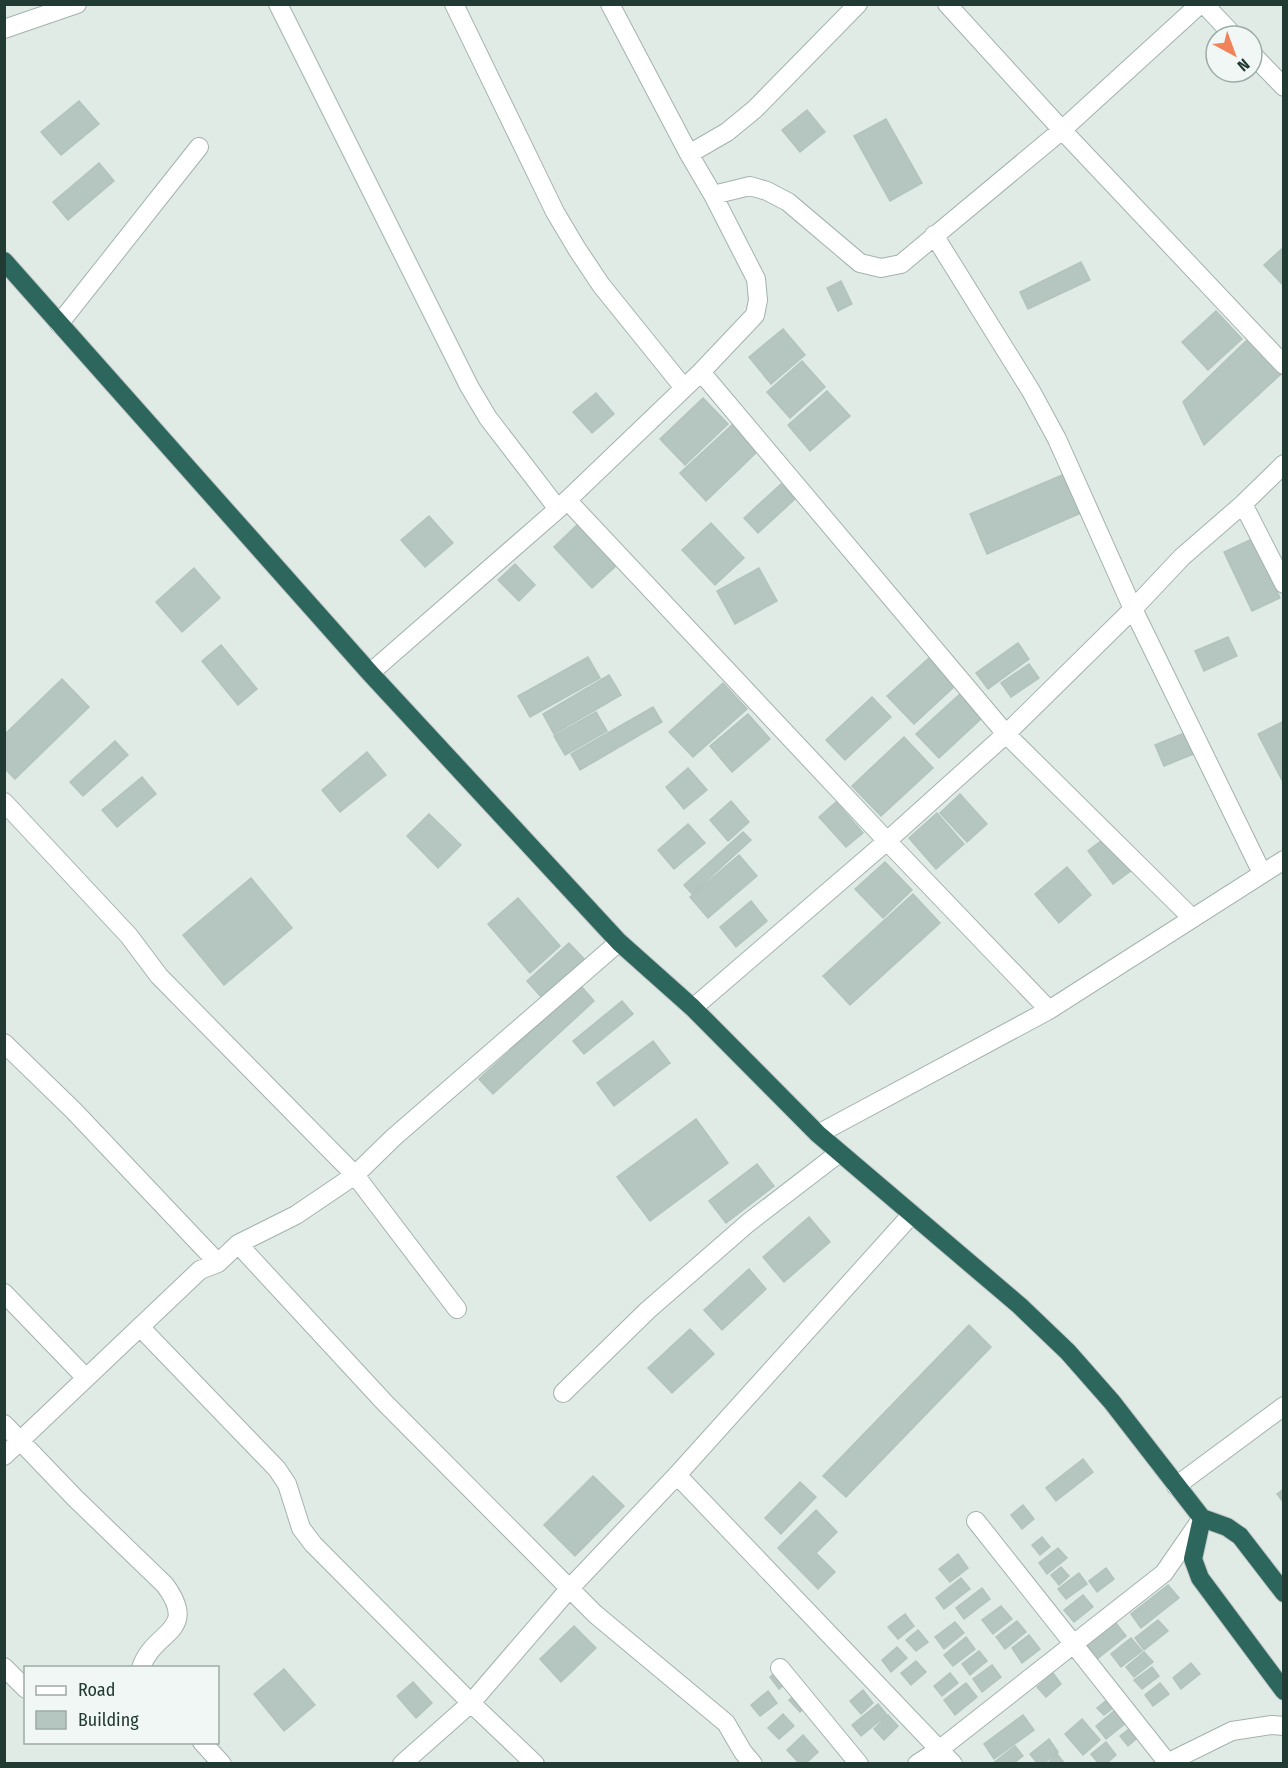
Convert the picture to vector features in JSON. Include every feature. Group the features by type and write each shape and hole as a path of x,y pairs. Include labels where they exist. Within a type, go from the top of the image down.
{"highway":[{"path":"4,261 370,673 619,942 693,1008 818,1134 1020,1306 1068,1352 1112,1402 1202,1518 1227,1527 1240,1536 1284,1593"},
{"path":"1202,1518 1193,1559 1200,1578 1284,1691"}],"street":[{"path":"4,29 77,4"},
{"path":"278,4 469,386 488,418 562,505 1049,1010"},
{"path":"454,4 555,212 577,249 601,285 684,388"},
{"path":"370,673 562,505 701,372 755,315 758,300 756,279 609,4"},
{"path":"688,154 727,132 754,109 858,4"},
{"path":"947,4 1062,130 1284,365"},
{"path":"713,195 750,186 767,191 788,202 860,263 881,268 901,264 1062,130 1200,4"},
{"path":"1204,4 1223,24"},
{"path":"1264,66 1284,87"},
{"path":"59,324 199,147"},
{"path":"934,235 1046,416 1133,609 1262,873"},
{"path":"701,372 1006,734 1192,918"},
{"path":"693,1008 887,841 1006,734 1133,609 1182,557 1284,464"},
{"path":"1242,504 1284,584"},
{"path":"4,802 129,936 159,976 355,1175 457,1309"},
{"path":"818,1134 1049,1010 1284,860"},
{"path":"4,1456 200,1270 218,1263 238,1244 296,1215 355,1175 394,1137 619,942"},
{"path":"4,1043 74,1111 218,1263"},
{"path":"563,1393 648,1310 723,1245 840,1153"},
{"path":"402,1764 471,1703 570,1588 677,1475 912,1214"},
{"path":"238,1244 385,1403 570,1588 619,1636 726,1723 753,1764"},
{"path":"4,1293 86,1378"},
{"path":"141,1328 277,1469 287,1484 301,1528 313,1544 535,1764"},
{"path":"1176,1486 1284,1406"},
{"path":"4,1424 75,1498 165,1585 173,1597 178,1608 178,1620 148,1655 142,1666"},
{"path":"677,1475 953,1764"},
{"path":"917,1764 940,1749 1164,1573 1202,1518"},
{"path":"976,1521 1166,1763 1232,1731 1272,1725 1284,1726"},
{"path":"4,1667 24,1687"},
{"path":"780,1668 859,1764"},
{"path":"203,1744 222,1764"}],"building":[{"path":"79,101 99,124 61,155 41,132"},
{"path":"807,110 825,132 800,152 782,130"},
{"path":"886,119 922,183 890,201 854,136"},
{"path":"99,163 114,181 68,220 53,202"},
{"path":"1284,247 1284,286 1264,265"},
{"path":"1081,262 1090,280 1028,309 1020,292"},
{"path":"841,281 852,304 838,311 827,288"},
{"path":"1216,311 1242,339 1208,370 1182,342"},
{"path":"783,329 805,355 771,384 749,357"},
{"path":"1248,339 1281,374 1204,445 1183,402"},
{"path":"802,361 825,387 790,418 767,392"},
{"path":"827,391 850,416 810,451 788,425"},
{"path":"596,393 614,414 592,433 573,412"},
{"path":"703,398 728,424 685,465 660,439"},
{"path":"733,424 758,451 706,501 680,473"},
{"path":"1067,473 1083,512 987,554 970,514"},
{"path":"781,484 795,499 758,533 744,518"},
{"path":"429,516 453,543 425,567 401,540"},
{"path":"711,523 744,558 715,585 682,550"},
{"path":"578,524 617,565 592,588 554,547"},
{"path":"1252,539 1280,598 1252,611 1224,552"},
{"path":"515,564 535,585 519,601 498,580"},
{"path":"194,568 220,598 182,632 156,602"},
{"path":"759,568 777,601 735,624 717,591"},
{"path":"1228,637 1237,656 1204,671 1195,651"},
{"path":"1018,643 1029,659 988,689 976,673"},
{"path":"221,645 257,689 238,705 202,661"},
{"path":"588,657 600,678 530,717 518,696"},
{"path":"930,657 956,685 914,724 887,696"},
{"path":"1029,664 1039,678 1011,697 1001,683"},
{"path":"609,675 621,695 554,734 543,714"},
{"path":"62,679 89,707 15,779 4,768 4,735"},
{"path":"723,683 747,709 693,757 669,732"},
{"path":"961,693 983,717 939,758 916,734"},
{"path":"872,697 891,717 845,760 826,740"},
{"path":"653,707 662,722 580,770 571,754"},
{"path":"596,712 607,731 565,755 554,736"},
{"path":"748,714 770,739 732,772 710,746"},
{"path":"1284,721 1284,784 1258,734"},
{"path":"1187,732 1196,753 1164,766 1155,745"},
{"path":"904,737 933,768 881,816 852,786"},
{"path":"115,741 128,755 83,796 70,782"},
{"path":"367,752 386,775 340,812 322,790"},
{"path":"688,768 707,790 684,809 666,787"},
{"path":"142,777 156,794 117,827 102,810"},
{"path":"960,794 987,824 967,842 940,813"},
{"path":"731,801 749,822 728,841 710,820"},
{"path":"836,802 863,833 846,847 819,817"},
{"path":"937,813 964,844 936,869 909,838"},
{"path":"429,814 461,845 438,868 407,836"},
{"path":"688,824 705,843 674,869 658,850"},
{"path":"743,832 751,840 692,894 684,885"},
{"path":"1106,837 1132,870 1113,884 1088,851"},
{"path":"739,855 757,876 708,918 690,897"},
{"path":"885,862 912,890 883,918 855,889"},
{"path":"1067,867 1091,895 1059,923 1035,894"},
{"path":"251,878 292,928 224,985 183,935"},
{"path":"913,894 940,923 850,1005 823,976"},
{"path":"518,898 560,946 530,973 488,924"},
{"path":"751,901 767,921 736,947 720,927"},
{"path":"569,943 586,961 543,999 527,981"},
{"path":"581,986 594,1001 493,1094 479,1079"},
{"path":"622,1001 633,1014 584,1054 573,1041"},
{"path":"653,1041 670,1063 614,1106 597,1083"},
{"path":"696,1119 728,1163 650,1221 617,1177"},
{"path":"757,1164 774,1186 726,1223 709,1201"},
{"path":"809,1217 830,1242 784,1282 763,1257"},
{"path":"749,1269 766,1289 722,1330 704,1310"},
{"path":"969,1325 991,1347 846,1497 823,1476"},
{"path":"690,1329 714,1354 672,1393 648,1368"},
{"path":"1083,1459 1093,1472 1056,1501 1046,1488"},
{"path":"593,1476 624,1506 575,1556 544,1525"},
{"path":"800,1482 816,1497 781,1534 765,1518"},
{"path":"1284,1489 1284,1503 1277,1494"},
{"path":"1023,1505 1034,1519 1022,1529 1011,1515"},
{"path":"816,1510 837,1532 816,1553 835,1572 818,1589 778,1548"},
{"path":"1042,1537 1050,1547 1040,1555 1032,1545"},
{"path":"1058,1548 1067,1558 1047,1574 1039,1563"},
{"path":"958,1554 968,1568 950,1582 939,1569"},
{"path":"1061,1567 1069,1576 1059,1585 1051,1575"},
{"path":"1106,1568 1114,1579 1097,1592 1089,1581"},
{"path":"1079,1573 1087,1584 1066,1599 1058,1589"},
{"path":"961,1578 970,1589 944,1609 936,1598"},
{"path":"1168,1585 1179,1598 1141,1628 1131,1614"},
{"path":"982,1588 990,1599 964,1619 956,1608"},
{"path":"1083,1595 1093,1607 1074,1622 1064,1610"},
{"path":"1001,1606 1012,1619 993,1634 982,1620"},
{"path":"905,1614 914,1626 898,1639 888,1627"},
{"path":"1158,1620 1168,1631 1144,1650 1135,1638"},
{"path":"1017,1621 1026,1632 1005,1649 996,1637"},
{"path":"955,1622 964,1633 944,1649 935,1637"},
{"path":"1115,1622 1126,1636 1096,1660 1085,1645"},
{"path":"574,1626 596,1648 561,1682 540,1659"},
{"path":"918,1630 928,1642 916,1651 906,1640"},
{"path":"1029,1635 1040,1649 1022,1663 1012,1648"},
{"path":"966,1637 975,1649 953,1666 944,1655"},
{"path":"1131,1638 1142,1651 1121,1667 1111,1654"},
{"path":"897,1647 907,1658 891,1672 882,1660"},
{"path":"979,1651 987,1661 970,1675 962,1664"},
{"path":"1144,1652 1153,1662 1134,1677 1126,1667"},
{"path":"916,1661 926,1672 911,1685 901,1673"},
{"path":"1191,1663 1200,1674 1181,1689 1173,1678"},
{"path":"992,1665 1001,1677 982,1692 973,1679"},
{"path":"782,1667 791,1679 779,1689 770,1677"},
{"path":"1152,1667 1159,1676 1142,1689 1134,1680"},
{"path":"284,1669 315,1705 284,1731 254,1694"},
{"path":"950,1673 958,1683 942,1696 934,1686"},
{"path":"1053,1673 1061,1684 1046,1697 1037,1687"},
{"path":"413,1682 432,1703 416,1718 397,1696"},
{"path":"966,1683 977,1697 955,1715 944,1700"},
{"path":"1160,1683 1169,1694 1153,1706 1145,1695"},
{"path":"802,1689 813,1700 800,1712 789,1700"},
{"path":"863,1690 873,1703 861,1714 850,1701"},
{"path":"768,1691 777,1703 760,1716 751,1705"},
{"path":"1113,1695 1119,1703 1104,1715 1097,1708"},
{"path":"878,1704 887,1715 861,1736 852,1725"},
{"path":"1120,1706 1131,1719 1106,1739 1096,1726"},
{"path":"783,1714 794,1726 779,1739 768,1728"},
{"path":"888,1715 898,1726 884,1740 874,1729"},
{"path":"1023,1715 1034,1730 994,1759 984,1744"},
{"path":"1082,1719 1100,1740 1083,1755 1065,1734"},
{"path":"1135,1724 1143,1733 1128,1746 1120,1736"},
{"path":"803,1735 818,1752 805,1764 800,1764 787,1750"},
{"path":"1049,1739 1058,1752 1043,1764 1038,1764 1030,1754"},
{"path":"1106,1742 1116,1755 1106,1764 1099,1764 1091,1754"},
{"path":"1015,1746 1023,1756 1013,1764 992,1764"},
{"path":"1057,1754 1065,1764 1047,1764"}]}
